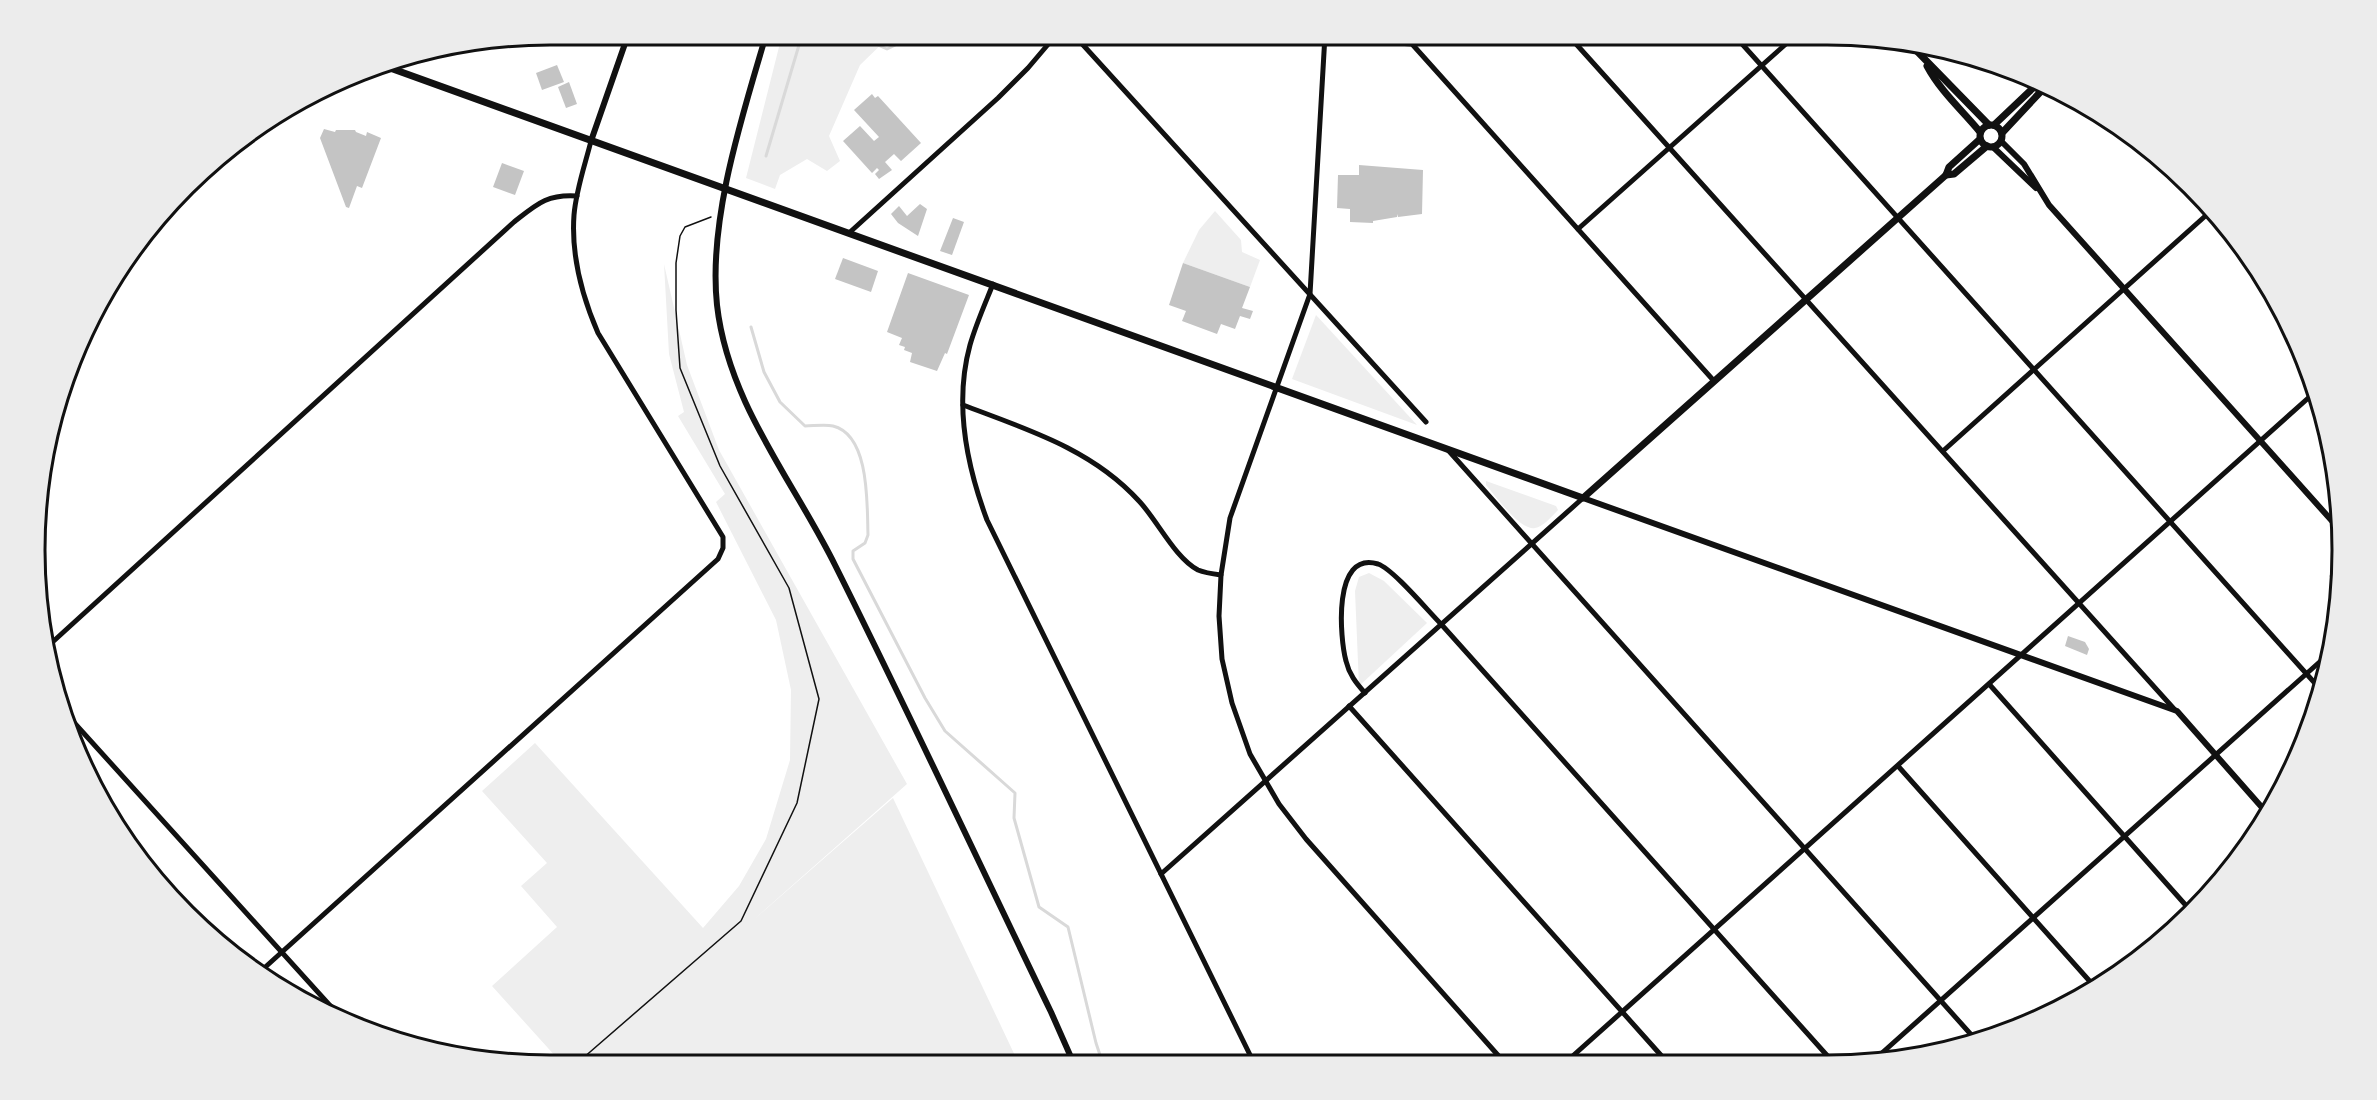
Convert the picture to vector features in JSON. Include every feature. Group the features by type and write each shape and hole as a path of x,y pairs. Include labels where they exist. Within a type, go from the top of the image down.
{"main road":[{"path":"1918,54 2001,137"},
{"path":"1923,59 1934,80 1990,146"},
{"path":"395,70 1583,498 1946,175 1949,167 1980,135 2032,89"},
{"path":"1946,175 1954,174 2001,137 2040,92"}],"street":[{"path":"265,967 718,558 723,548 723,537 598,333 579,284 574,232 577,196 591,141 624,45"},
{"path":"763,45 745,108 720,215 716,245 717,306 729,359 744,404 834,564 1070,1055"},
{"path":"849,233 998,99 1028,69 1047,45"},
{"path":"1084,45 1426,422"},
{"path":"1324,45 1310,294 1230,518 1221,575 1219,616 1222,659 1232,703 1250,754 1265,781 1306,840 1498,1055"},
{"path":"1413,45 1714,381"},
{"path":"1579,45 2261,807"},
{"path":"1744,45 2314,683"},
{"path":"1578,229 1784,45"},
{"path":"2001,137 2024,164 2049,205 2331,520"},
{"path":"1990,146 2043,194"},
{"path":"54,641 514,222 549,197 577,196"},
{"path":"1942,451 2206,216"},
{"path":"993,284 970,343 965,370 963,405 963,428 972,475 987,520 1250,1055"},
{"path":"1574,1055 2308,398"},
{"path":"963,405 1057,441 1085,456 1137,498 1189,563 1205,573 1221,575"},
{"path":"1447,449 1970,1034"},
{"path":"1161,874 1583,498 2176,711"},
{"path":"1365,693 1352,677 1346,663 1341,625 1344,589 1358,567 1372,563 1383,567 1441,624 1827,1055"},
{"path":"1883,1052 2319,662"},
{"path":"1989,684 2186,905"},
{"path":"1349,706 1661,1055"},
{"path":"77,726 328,1004"},
{"path":"1898,766 2090,981"}],"path":[{"path":"587,1055 741,921 797,803 819,699 789,588 720,466 680,368 676,263 680,236 685,227 704,218 720,215"}],"shaded area":[{"path":"779,45 881,45 860,65 829,136 840,161 827,171 807,159 780,175 775,189 746,178"},
{"path":"1215,211 1241,240 1242,252 1260,260 1250,287 1183,263 1199,230"},
{"path":"664,264 687,365 719,450 907,784 751,922 893,798 1015,1055 554,1055 492,986 557,927 521,886 547,863 482,791 535,743 703,928 739,886 766,839 790,760 791,690 776,620 716,502 725,494 678,416 684,412 669,354"},
{"path":"1316,315 1417,425 1292,379"},
{"path":"1486,481 1556,506 1558,510 1541,526 1529,527 1522,524 1508,511 1486,485"},
{"path":"1369,573 1384,581 1427,623 1359,686 1355,591 1359,577"}],"building":[{"path":"557,65 564,82 542,90 536,73"},
{"path":"569,82 577,104 566,108 558,87"},
{"path":"872,94 875,98 878,96 921,143 901,161 894,154 885,162 892,170 879,179 875,174 879,170 877,168 872,173 843,141 860,126 874,141 879,137 854,110"},
{"path":"324,129 335,132 336,130 355,130 366,136 367,132 381,138 362,188 357,186 349,208 346,207 320,138"},
{"path":"502,163 524,171 515,195 493,187"},
{"path":"1359,165 1423,170 1422,214 1398,217 1397,214 1397,217 1373,221 1373,223 1350,222 1350,209 1337,208 1338,175 1359,175"},
{"path":"920,204 927,209 918,236 898,223 891,214 899,206 907,216"},
{"path":"953,218 964,222 952,255 940,251"},
{"path":"843,258 878,271 871,292 835,279"},
{"path":"1183,263 1250,287 1242,308 1253,311 1250,319 1240,316 1235,329 1221,324 1217,334 1182,321 1186,311 1169,305"},
{"path":"908,273 969,295 947,354 945,353 937,371 910,362 912,353 899,345 902,338 887,332"},
{"path":"2068,636 2085,642 2089,649 2087,655 2065,646"}],"waterway":[{"path":"766,156 799,45"},
{"path":"878,45 887,49 895,45"},
{"path":"751,327 764,372 780,402 805,426 833,426 845,432 854,443 864,473 868,535 865,543 853,551 853,559 925,698 945,731 1015,793 1014,818 1039,907 1068,927 1100,1055"}]}
